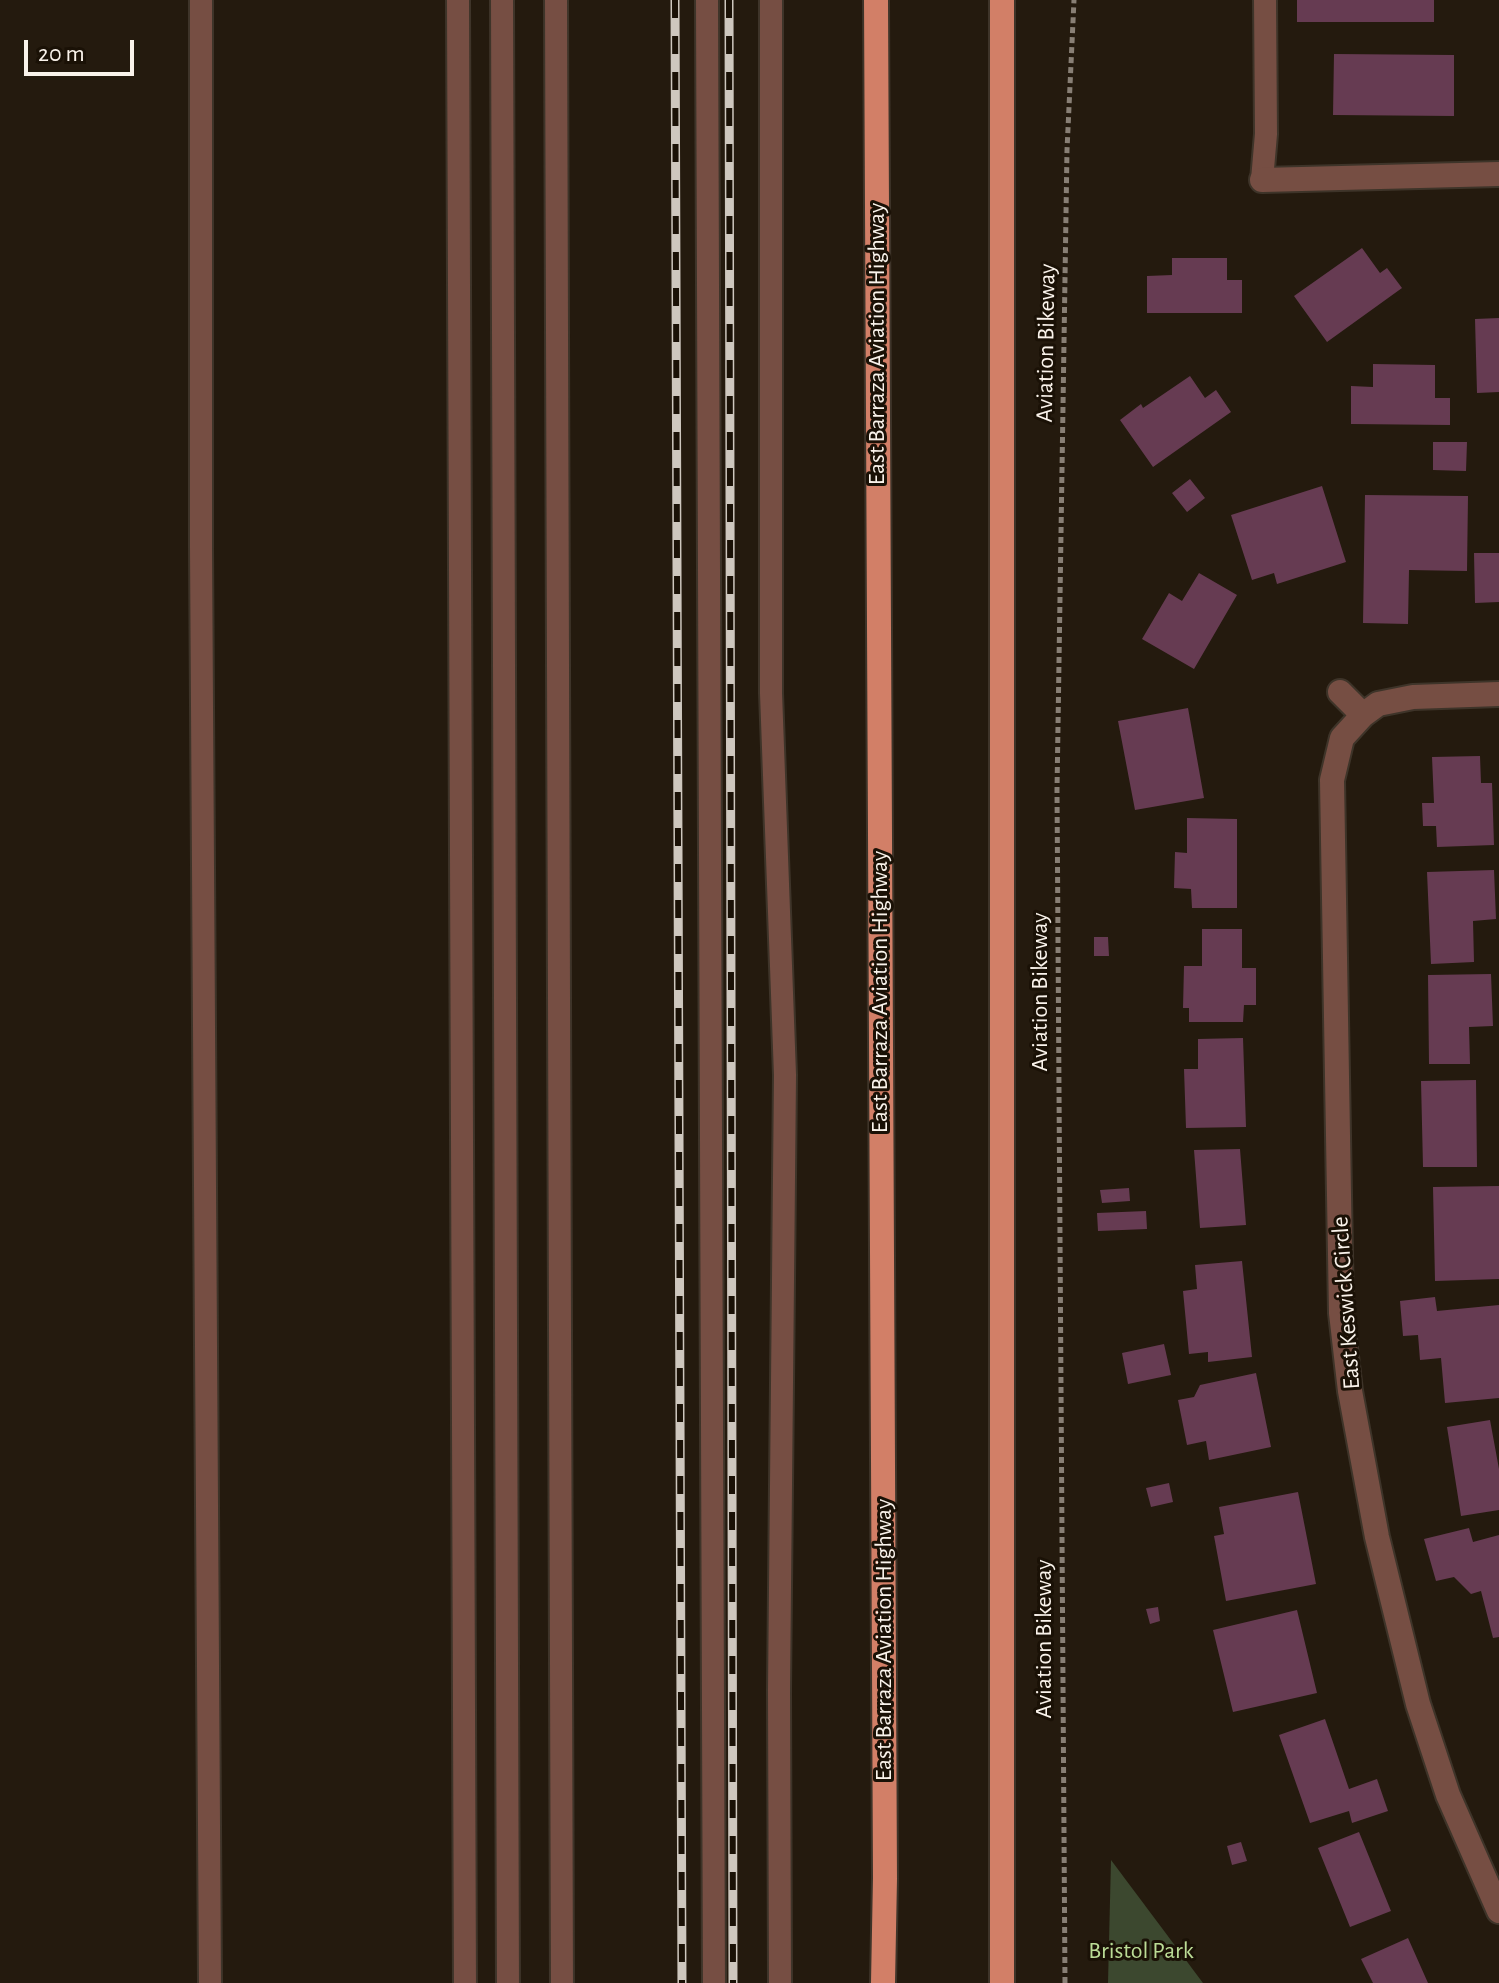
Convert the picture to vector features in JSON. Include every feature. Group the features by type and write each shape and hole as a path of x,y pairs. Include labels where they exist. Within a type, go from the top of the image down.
{"main road":[{"name":"East Barraza Aviation Highway","path":"876,0 885,1863 883,1983"},
{"path":"1002,0 1002,1983"}],"street":[{"path":"1262,180 1499,174"},
{"path":"1340,692 1363,715 1378,704 1413,697 1499,694"},
{"name":"East Keswick Circle","path":"1363,715 1342,738 1332,780 1341,1297 1350,1391 1377,1537 1418,1704 1448,1795 1499,1911"}],"lane":[{"path":"201,0 201,547 210,1983"},
{"path":"458,0 465,1983"},
{"path":"502,0 508,1983"},
{"path":"556,0 562,1983"},
{"path":"707,0 714,1983"},
{"path":"771,0 771,693 785,1075 779,1690 780,1983"},
{"path":"1262,180 1266,134 1265,0"}],"path":[{"name":"Aviation Bikeway","path":"1065,1983 1057,790 1067,150 1074,0"}],"green space":[{"name":"Bristol Park","path":"1111,1860 1203,1983 1108,1983"}],"building":[{"path":"1297,0 1434,0 1434,22 1297,22"},
{"path":"1334,54 1454,55 1454,116 1333,115"},
{"path":"1362,248 1380,273 1387,268 1402,288 1327,342 1294,296"},
{"path":"1172,258 1227,258 1227,280 1242,280 1242,313 1147,313 1147,276 1172,275"},
{"path":"1499,318 1499,392 1477,393 1475,319"},
{"path":"1373,364 1435,365 1435,398 1450,398 1450,425 1351,424 1351,386 1373,387"},
{"path":"1190,376 1205,398 1216,390 1231,412 1153,467 1120,420"},
{"path":"1433,442 1467,442 1466,471 1433,470"},
{"path":"1190,479 1205,498 1187,512 1172,493"},
{"path":"1322,486 1346,562 1277,584 1274,573 1252,580 1231,515"},
{"path":"1365,495 1468,496 1467,571 1409,570 1408,624 1363,623"},
{"path":"1474,553 1499,553 1499,602 1475,603"},
{"path":"1199,573 1237,595 1194,669 1142,639 1169,593 1182,601"},
{"path":"1188,708 1204,798 1135,810 1118,721"},
{"path":"1480,756 1481,783 1492,783 1494,845 1437,847 1436,826 1423,826 1422,803 1434,803 1432,757"},
{"path":"1187,818 1237,819 1237,908 1192,908 1191,889 1174,888 1175,852 1187,853"},
{"path":"1494,870 1496,919 1473,921 1474,962 1431,964 1427,872"},
{"path":"1202,929 1242,929 1242,968 1256,968 1256,1005 1244,1005 1243,1022 1189,1022 1189,1008 1183,1008 1184,966 1202,966"},
{"path":"1094,937 1108,937 1109,956 1094,956"},
{"path":"1491,974 1493,1026 1469,1027 1470,1064 1429,1064 1428,975"},
{"path":"1243,1038 1246,1127 1186,1128 1184,1069 1198,1069 1198,1039"},
{"path":"1476,1080 1477,1167 1423,1167 1421,1081"},
{"path":"1240,1149 1246,1225 1200,1228 1194,1150"},
{"path":"1499,1186 1499,1279 1435,1281 1433,1187"},
{"path":"1129,1188 1130,1201 1102,1203 1100,1190"},
{"path":"1146,1211 1147,1229 1098,1231 1097,1213"},
{"path":"1242,1261 1252,1357 1208,1362 1208,1352 1189,1354 1183,1291 1197,1289 1195,1265"},
{"path":"1435,1297 1437,1311 1499,1305 1499,1398 1445,1403 1441,1358 1420,1360 1418,1335 1403,1336 1400,1301"},
{"path":"1164,1344 1171,1375 1128,1384 1122,1353"},
{"path":"1256,1373 1271,1447 1209,1460 1206,1441 1187,1445 1178,1400 1194,1397 1200,1385"},
{"path":"1490,1420 1499,1469 1499,1510 1461,1516 1447,1427"},
{"path":"1169,1483 1173,1502 1151,1507 1146,1488"},
{"path":"1298,1492 1316,1584 1226,1601 1214,1536 1224,1534 1219,1507"},
{"path":"1469,1528 1473,1542 1499,1535 1499,1637 1493,1638 1481,1591 1471,1594 1454,1577 1436,1581 1424,1539"},
{"path":"1158,1607 1160,1621 1150,1624 1146,1609"},
{"path":"1297,1610 1317,1693 1233,1712 1213,1630"},
{"path":"1325,1719 1349,1789 1377,1779 1388,1811 1352,1823 1349,1811 1310,1823 1279,1735"},
{"path":"1359,1832 1391,1911 1350,1927 1318,1848"},
{"path":"1241,1842 1247,1861 1232,1865 1227,1846"},
{"path":"1408,1938 1428,1983 1373,1983 1361,1959"}],"railway":[{"path":"675,0 682,1983"},
{"path":"729,0 733,1983"}]}
